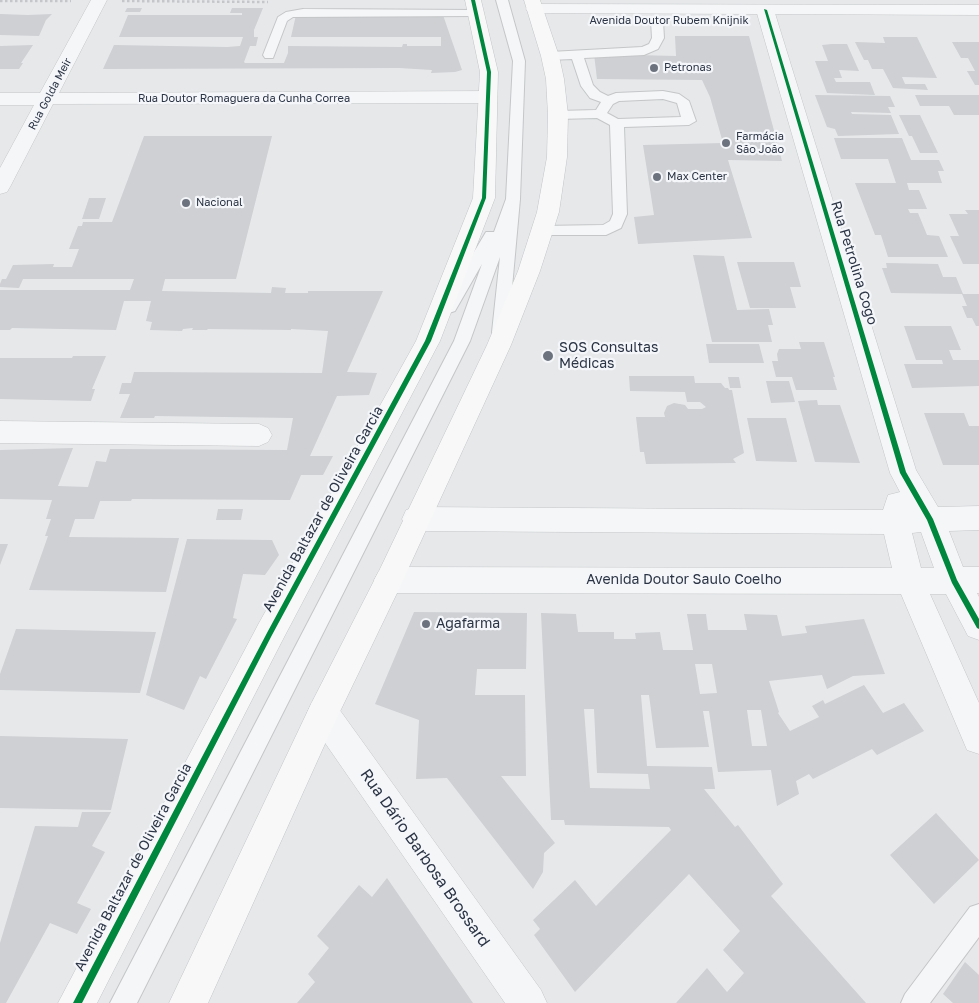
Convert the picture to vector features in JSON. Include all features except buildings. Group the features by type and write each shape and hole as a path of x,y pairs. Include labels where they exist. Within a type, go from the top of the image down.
{"main road":[{"name":"Avenida Baltazar de Oliveira Garcia","path":"77,1003 270,633 428,341 484,198 489,72 474,7"},
{"path":"188,1003 323,713 499,345 529,271 548,212 557,157 558,115 555,79 550,56 535,10"}],"street":[{"name":"Rua Golda Meir","path":"0,187 99,0"},
{"name":"Avenida Doutor Rubem Knijnik","path":"535,10 659,10 767,16 979,23"},
{"name":"Avenida Doutor Rubem Knijnik","path":"767,16 979,10"},
{"name":"Rua Petrolina Cogo","path":"767,16 903,473 966,580 979,626"},
{"name":"Rua Doutor Romaguera da Cunha Correa","path":"0,99 488,98"},
{"path":"0,432 259,435"},
{"name":"Rua Petrolina Cogo","path":"895,522 903,473"},
{"path":"416,519 895,522 979,518"},
{"path":"895,522 910,581 950,676 979,738"},
{"name":"Avenida Doutor Saulo Coelho","path":"388,580 966,580"},
{"name":"Rua Dário Barbosa Brossard","path":"323,713 528,1003"}],"lane":[{"path":"499,345 513,198 518,60 502,0"},
{"path":"269,56 282,19 290,14 303,12 474,7"},
{"path":"550,56 644,51 654,46 658,38 659,10"},
{"path":"578,55 587,86 595,95 608,101"},
{"path":"558,115 600,114 608,120 617,123 689,121 683,101 663,95 616,97 608,101 600,114"},
{"path":"542,231 606,230 616,224 620,214 617,123"},
{"path":"428,341 513,198"},
{"path":"123,1003 462,340 513,198"},
{"path":"914,1003 979,916"}],"path":[{"path":"0,1 276,2"}],"cycle path":[{"path":"77,1003 270,633 428,341 484,198 489,72 473,0"},
{"path":"765,10 903,473 930,519 954,581 979,626"}],"place":[{"name":"Petronas","path":"654,68"},
{"name":"Farmácia São João","path":"726,143"},
{"name":"Max Center","path":"657,177"},
{"name":"Nacional","path":"186,203"},
{"name":"SOS Consultas Médicas","path":"548,356"},
{"name":"Agafarma","path":"426,624"}]}
